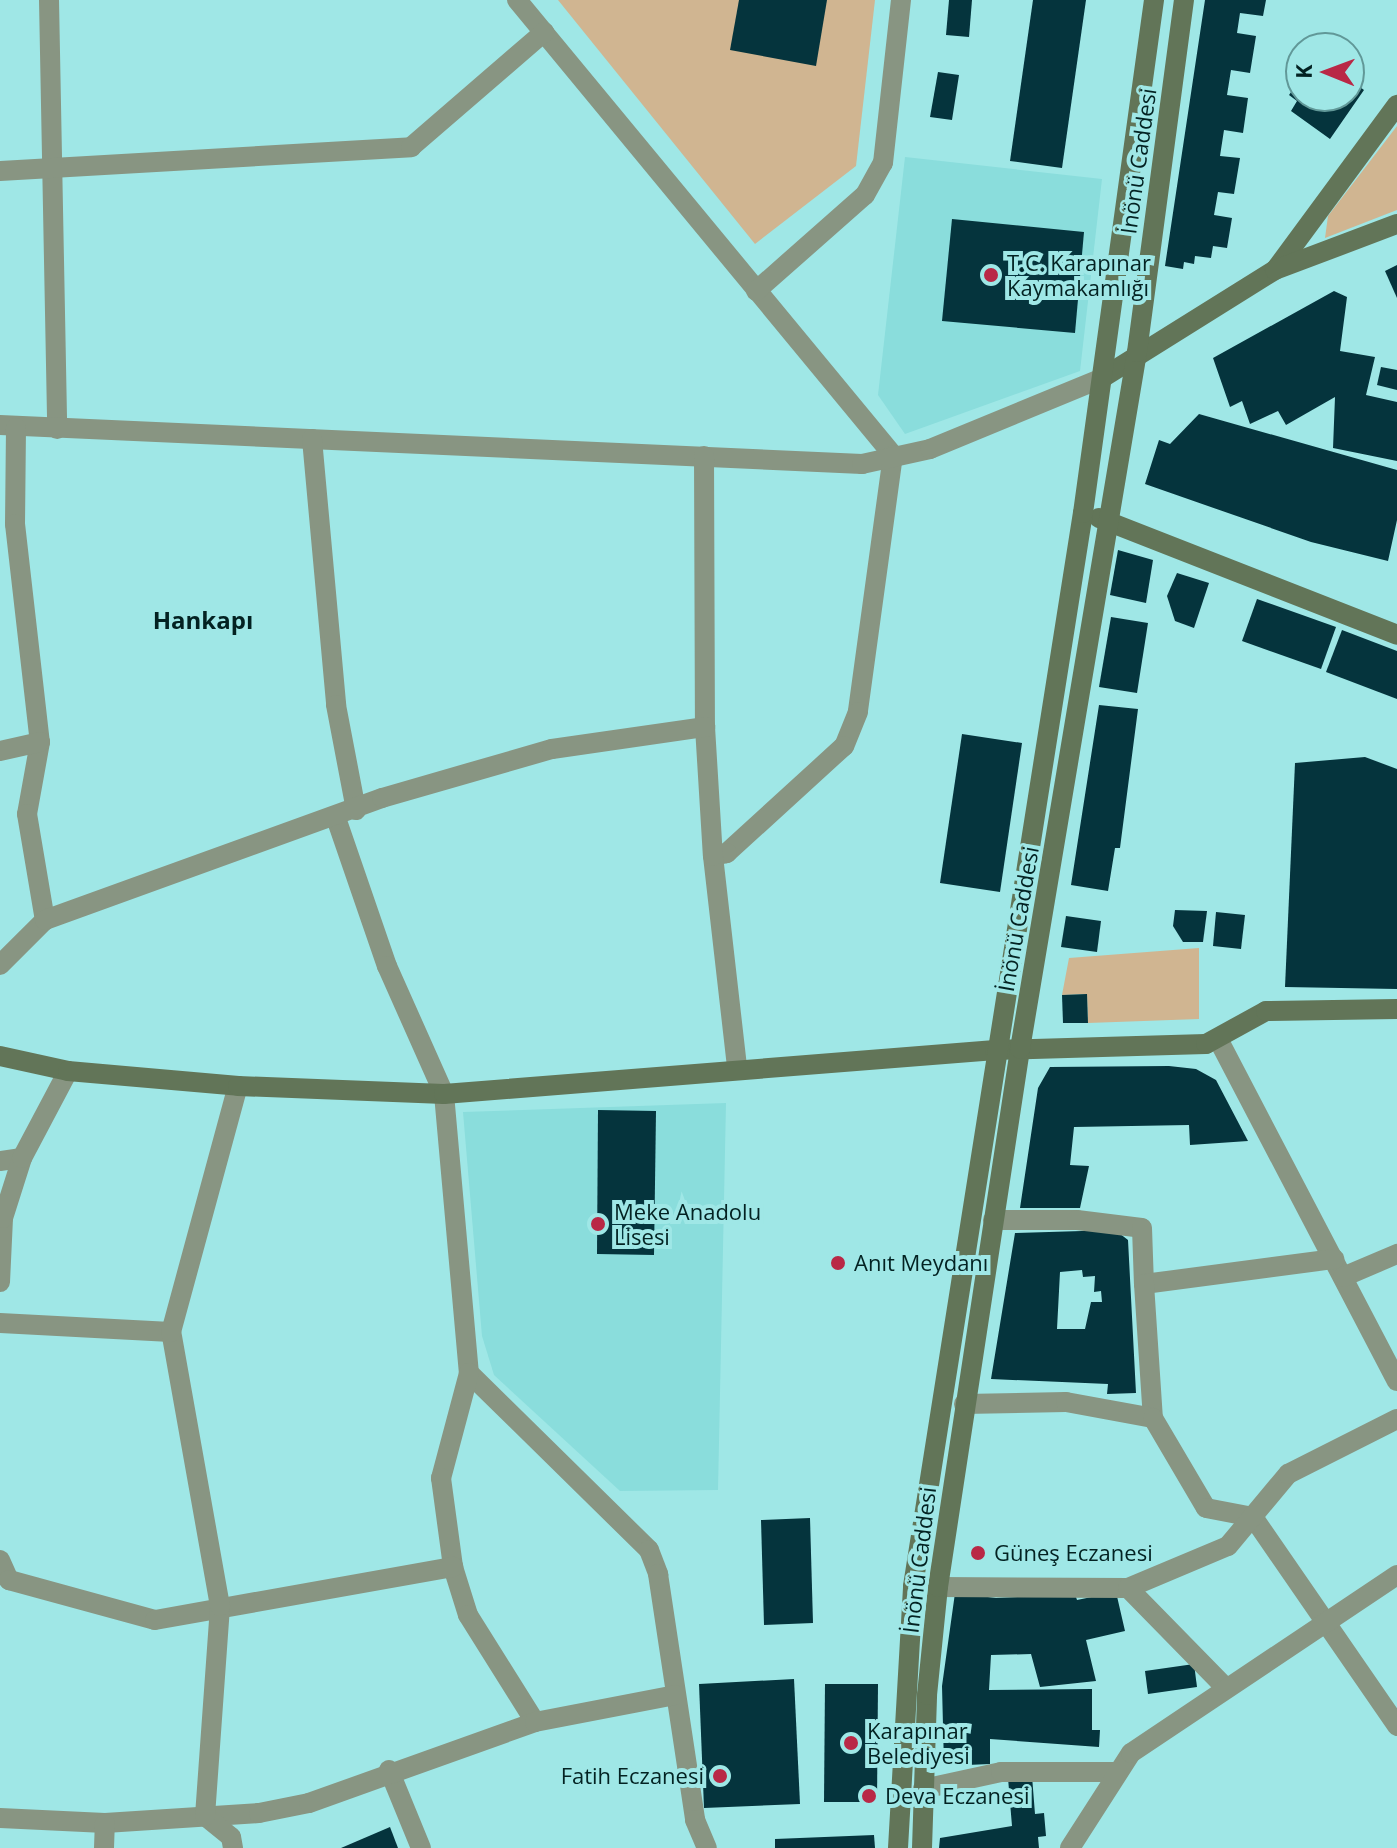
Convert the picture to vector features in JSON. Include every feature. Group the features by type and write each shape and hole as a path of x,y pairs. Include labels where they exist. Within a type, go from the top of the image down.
{"main road":[{"name":"İnönü Caddesi","path":"898,1848 913,1586 995,1050 1083,513 1154,0"},
{"name":"İnönü Caddesi","path":"922,1848 923,1789 938,1587 1020,1049 1137,352 1184,0"},
{"path":"1275,270 1397,105"},
{"path":"1102,378 1137,352 1275,270 1397,224"},
{"path":"1083,513 1397,635"},
{"path":"0,1056 68,1071 238,1086 444,1094 737,1067 995,1050 1206,1044 1266,1011 1397,1009"}],"street":[{"path":"49,0 57,429"},
{"path":"517,0 893,455 858,712 844,746 727,853 713,856"},
{"path":"756,291 865,195 883,163 901,0"},
{"path":"0,171 54,164 411,147 544,32"},
{"path":"45,920 27,814 40,742 15,524 8,426 862,464 930,449 1102,378"},
{"path":"312,439 336,705 356,810"},
{"path":"704,456 705,727 713,856 737,1067"},
{"path":"0,965 45,920 356,810 552,749 705,727"},
{"path":"0,751 40,742"},
{"path":"336,818 387,966 444,1094 469,1373 441,1478 453,1567 468,1615 535,1722"},
{"path":"1218,1039 1397,1381"},
{"path":"0,1282 3,1218 22,1158 68,1071"},
{"path":"205,1816 220,1606 171,1332 238,1086"},
{"path":"0,1161 22,1158"},
{"path":"993,1220 1077,1220 1142,1228 1153,1418 1206,1508 1253,1517 1397,1726"},
{"path":"1144,1284 1339,1268 1397,1254"},
{"path":"0,1323 171,1332"},
{"path":"469,1373 649,1550 658,1574 695,1820 707,1848"},
{"path":"964,1404 1066,1402 1153,1418"},
{"path":"938,1587 1128,1588 1228,1546 1288,1474 1397,1419"},
{"path":"0,1560 9,1580 155,1620 220,1606 453,1567"},
{"path":"1070,1848 1131,1753 1397,1575"},
{"path":"1128,1588 1226,1688"},
{"path":"0,1818 105,1823 205,1816 309,1803 389,1770 535,1722 675,1695"},
{"path":"389,1770 421,1848"},
{"path":"923,1789 1001,1772 1118,1772"},
{"path":"205,1816 231,1837 233,1848"},
{"path":"104,1848 105,1823"}],"shaded area":[{"path":"558,0 875,0 856,166 755,244"},
{"path":"1397,126 1397,210 1325,238 1328,216"},
{"name":"T.C. Karapınar Kaymakamlığı","path":"905,157 1102,179 1080,371 905,434 878,395"},
{"path":"1199,948 1199,1019 1088,1023 1087,994 1062,995 1069,958"},
{"name":"Meke Anadolu Lisesi","path":"726,1103 718,1490 620,1491 494,1375 482,1336 463,1112"}],"building":[{"path":"739,0 827,0 816,66 730,50"},
{"path":"949,0 972,0 969,37 946,35"},
{"path":"1033,0 1086,0 1062,168 1010,161"},
{"path":"1205,0 1266,0 1263,16 1240,13 1237,33 1256,36 1250,73 1231,70 1227,95 1248,98 1243,133 1224,130 1220,156 1240,158 1234,194 1218,192 1214,215 1232,218 1227,248 1213,246 1211,258 1195,256 1194,264 1184,262 1183,269 1165,266"},
{"path":"938,72 959,75 952,120 930,117"},
{"path":"1292,112 1349,112 1330,139"},
{"name":"T.C. Karapınar Kaymakamlığı","path":"952,219 1084,232 1075,333 942,321"},
{"path":"1397,265 1397,298 1385,271"},
{"path":"1334,291 1347,297 1340,351 1375,357 1366,395 1397,402 1397,461 1333,448 1335,397 1286,425 1278,411 1250,424 1242,401 1230,407 1213,358"},
{"path":"1381,367 1397,370 1397,390 1377,385"},
{"path":"1199,414 1397,470 1397,520 1388,561 1311,542 1145,484 1159,440 1170,444"},
{"path":"1118,550 1153,560 1146,603 1110,595"},
{"path":"1177,573 1209,583 1194,628 1175,621 1167,596"},
{"path":"1257,599 1336,627 1321,669 1242,641"},
{"path":"1111,617 1148,623 1137,693 1099,687"},
{"path":"1342,630 1397,651 1397,699 1326,672"},
{"path":"1099,705 1138,709 1120,848 1115,848 1108,891 1071,885"},
{"path":"962,734 1022,743 1000,892 940,883"},
{"path":"1365,757 1397,769 1397,989 1285,987 1295,763"},
{"path":"1175,910 1207,911 1203,942 1183,942 1173,926"},
{"path":"1216,912 1245,915 1241,949 1213,946"},
{"path":"1066,916 1101,921 1097,952 1061,947"},
{"path":"1087,994 1088,1023 1063,1023 1062,995"},
{"path":"1169,1066 1196,1069 1216,1080 1248,1141 1190,1145 1189,1125 1074,1127 1070,1165 1089,1166 1080,1208 1020,1208 1038,1088 1050,1067"},
{"path":"598,1110 656,1111 654,1255 597,1254"},
{"path":"1115,1230 1128,1240 1136,1393 1107,1394 1108,1384 991,1379 1015,1233","holes":["1082,1270 1083,1277 1095,1276 1094,1292 1101,1291 1102,1302 1091,1302 1085,1329 1057,1329 1060,1272"]},
{"path":"810,1518 813,1623 764,1625 761,1520"},
{"path":"1116,1592 1125,1631 1086,1640 1096,1681 1040,1687 1031,1654 991,1655 989,1690 1092,1689 1092,1730 1100,1730 1099,1747 990,1739 990,1764 944,1766 942,1686 955,1593 996,1598 1075,1594 1077,1600"},
{"path":"1194,1664 1197,1687 1148,1694 1145,1671"},
{"path":"794,1679 800,1804 704,1808 699,1684"},
{"name":"Karapınar Belediyesi","path":"825,1684 878,1684 877,1802 824,1802"},
{"path":"1032,1776 1035,1814 1044,1813 1046,1836 1038,1837 1039,1848 939,1848 940,1838 1012,1826 1008,1778"},
{"path":"390,1827 398,1848 341,1848"},
{"path":"874,1835 875,1848 775,1848 775,1839"}],"place":[{"name":"T.C. Karapınar Kaymakamlığı","path":"991,275"},
{"name":"Meke Anadolu Lisesi","path":"598,1224"},
{"name":"Anıt Meydanı","path":"838,1263"},
{"name":"Güneş Eczanesi","path":"978,1553"},
{"name":"Karapınar Belediyesi","path":"851,1743"},
{"name":"Fatih Eczanesi","path":"720,1776"},
{"name":"Deva Eczanesi","path":"869,1796"}],"district":[{"name":"Hankapı","path":"203,620"}]}
